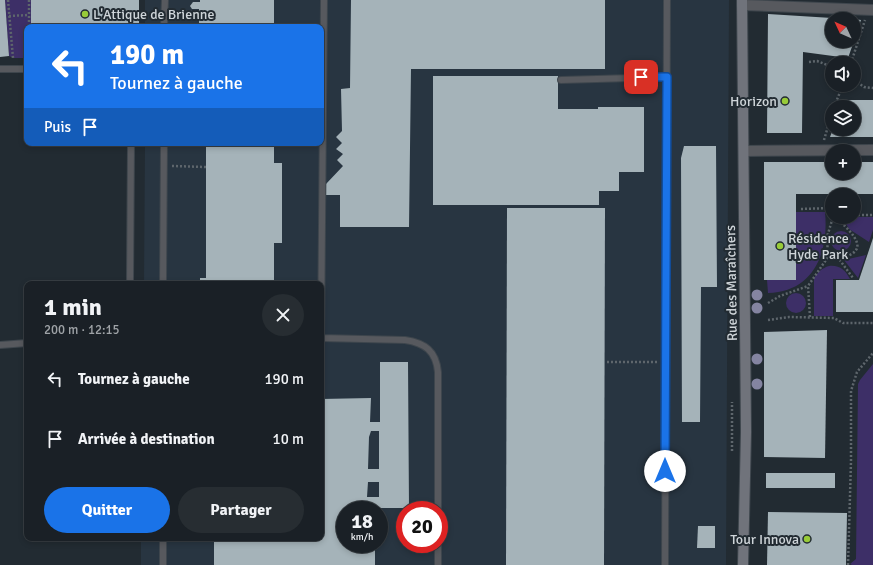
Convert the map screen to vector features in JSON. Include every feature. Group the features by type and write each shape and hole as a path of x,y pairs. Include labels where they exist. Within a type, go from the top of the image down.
{"main road":[{"name":"Rue des Maraîchers","path":"742,3 746,432 743,565"}],"street":[{"path":"742,3 871,10"},
{"path":"744,151 873,150"}],"lane":[{"path":"164,24 165,0"},
{"path":"324,0 324,24"},
{"path":"665,565 667,0"},
{"path":"0,69 24,69"},
{"path":"561,80 667,77"},
{"path":"130,281 131,146"},
{"path":"163,281 164,146"},
{"path":"322,281 323,146"},
{"path":"324,338 405,340 417,342 425,346 437,360 438,501"},
{"path":"0,345 24,343"},
{"path":"163,541 163,565"},
{"path":"438,553 438,565"}],"path":[{"path":"8,0 13,58"},
{"path":"28,0 29,24"},
{"path":"854,56 871,10"},
{"path":"164,12 200,12"},
{"path":"9,16 29,15"},
{"path":"809,62 817,61 825,64"},
{"path":"861,85 864,87 873,88"},
{"path":"823,150 825,135"},
{"path":"164,166 206,167"},
{"path":"801,209 825,208"},
{"path":"861,216 873,215"},
{"path":"768,303 780,296 808,286 828,257 827,237 832,224"},
{"path":"828,257 839,259 856,251 858,246 856,239 841,224"},
{"path":"839,259 853,278"},
{"path":"808,286 810,317"},
{"path":"768,320 789,317 810,317 834,318 843,323 873,323"},
{"path":"848,565 852,462 851,391 857,372 873,353"},
{"path":"607,362 666,362"}],"shaded area":[{"path":"5,0 31,0 31,24 24,24 24,58 13,58 9,56"},
{"path":"145,0 729,0 726,565 141,565 141,541 324,541 324,281 144,281 145,146 324,146 324,24 145,24"},
{"path":"796,212 825,212 826,227 824,241 821,255 815,267 797,286 784,291 768,293 767,280 796,280"},
{"path":"861,217 873,217 873,230 869,242 849,229 846,224 861,224"},
{"path":"841,231 848,234 851,241 848,248 841,251 834,248 831,241 834,234"},
{"path":"866,255 858,278 844,260"},
{"path":"829,266 836,266 842,269 850,279 833,279 833,316 814,316 814,278 820,270"},
{"path":"796,293 803,296 806,303 803,310 796,313 789,310 786,303 789,296"},
{"path":"873,364 873,565 852,565 850,564 856,559 858,384"}],"building":[{"path":"0,0 5,0 9,56 0,57"},
{"name":"L'Attique de Brienne","path":"31,0 139,0 139,24 31,24"},
{"path":"200,0 274,0 274,24 199,24 199,9 192,9 190,6 193,2 200,2"},
{"path":"351,0 605,0 605,69 411,69 409,227 340,227 340,195 326,195 326,184 343,166 337,160 343,154 336,149 342,143 336,137 342,131 341,89 350,88"},
{"name":"Horizon","path":"768,14 825,18 825,48 852,48 849,56 833,56 803,52 802,133 767,133"},
{"path":"433,76 558,76 558,109 644,107 644,172 619,172 619,191 599,191 599,205 433,205"},
{"path":"861,100 873,100 873,137 830,137 861,136"},
{"path":"206,146 274,146 274,163 282,163 282,243 274,243 274,281 200,281 200,278 206,278"},
{"path":"684,146 716,146 717,287 701,287 700,422 682,422 681,158"},
{"name":"Résidence Hyde Park","path":"764,162 825,162 825,180 861,180 861,162 873,162 873,194 861,194 861,188 825,188 825,194 796,194 796,280 764,280"},
{"path":"507,208 605,208 604,565 506,565"},
{"path":"873,238 873,312 836,312 836,280 859,280"},
{"path":"827,330 825,458 764,457 764,332"},
{"path":"380,362 408,362 409,501 396,501 396,508 388,508 388,501 336,501 336,553 375,553 375,565 214,565 214,541 324,541 324,399 371,398 370,422 380,422","holes":["371,431 379,431 379,469 368,469 369,437","368,482 379,482 379,497 367,497"]},
{"path":"766,473 835,473 835,488 766,488"},
{"name":"Tour Innova","path":"768,512 847,513 846,565 767,565"},
{"path":"698,526 715,526 715,548 697,548"}],"place":[{"name":"L'Attique de Brienne","path":"85,14"},
{"name":"Horizon","path":"785,101"},
{"name":"Résidence Hyde Park","path":"780,246"},
{"name":"Tour Innova","path":"807,539"}],"route":[{"path":"641,77 667,77 665,471"}]}
